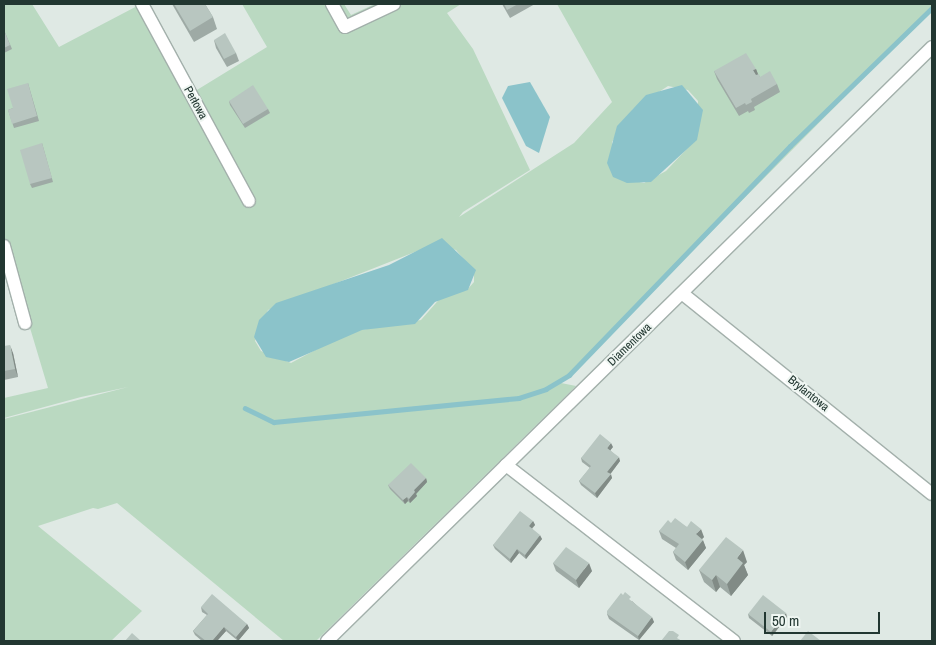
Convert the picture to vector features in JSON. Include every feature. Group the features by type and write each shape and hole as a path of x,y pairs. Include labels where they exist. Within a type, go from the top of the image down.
{"street":[{"name":"Perłowa","path":"142,4 249,201"},
{"path":"332,4 345,27 394,4"},
{"name":"Diamentowa","path":"327,641 683,294 932,47"},
{"path":"4,246 25,323"},
{"name":"Brylantowa","path":"683,294 932,494"},
{"path":"506,465 734,641"}],"green space":[{"path":"4,4 32,4 59,47 141,4 192,93 267,47 242,4 344,4 351,15 375,4 461,4 447,13 473,49 530,170 463,212 459,217 574,143 612,102 557,4 932,4 932,9 561,383 576,386 316,641 284,641 117,503 98,509 93,508 38,526 142,611 111,641 4,641 4,419 128,387 81,397 4,418 4,398 48,388 7,251 4,249","holes":["668,86 688,90 698,101 697,138 666,171 644,183 616,177 612,142 633,109","435,244 456,250 474,271 474,282 467,290 443,295 421,320 349,332 291,363 261,351 255,341 268,310"]}],"water":[{"path":"530,82 550,117 539,153 526,146 502,98 508,86"},
{"path":"682,85 703,110 697,140 651,182 627,183 613,177 607,163 617,126 646,95"},
{"path":"442,238 476,270 468,290 435,302 415,324 362,330 289,362 266,357 254,337 259,320 276,303 389,265"}],"building":[{"path":"174,4 205,4 213,17 190,31"},
{"path":"504,4 518,4 507,10"},
{"path":"4,30 10,45 4,48"},
{"path":"225,33 236,53 224,59 214,40"},
{"path":"746,53 756,69 753,70 756,75 759,74 760,77 770,71 777,84 751,99 752,102 746,105 745,103 736,108 714,71"},
{"path":"28,83 37,116 12,124 8,110 13,108 7,89"},
{"path":"253,85 268,109 243,124 229,101"},
{"path":"42,143 52,178 30,184 20,150"},
{"path":"10,345 15,369 4,371 4,346"},
{"path":"600,434 611,443 607,448 619,457 607,472 611,474 595,493 579,481 591,466 581,458"},
{"path":"411,463 426,478 414,490 415,492 409,499 407,497 403,500 388,485"},
{"path":"520,511 533,521 529,526 540,535 525,555 517,549 510,559 493,545"},
{"path":"675,518 687,527 691,521 701,529 696,534 703,540 685,562 673,552 679,544 659,531 668,520 671,523"},
{"path":"726,537 743,550 737,558 743,563 727,584 716,575 712,580 699,570"},
{"path":"566,547 589,563 576,580 553,563"},
{"path":"625,592 631,597 629,599 652,617 638,636 607,614 607,611 621,593 623,595"},
{"path":"212,594 247,624 236,637 224,627 212,641 206,641 193,631 208,614 201,607"},
{"path":"763,595 786,613 771,632 748,614"},
{"path":"669,631 679,635 677,638 682,641 661,641"},
{"path":"808,631 821,641 800,641"},
{"path":"132,633 141,641 125,641"}],"waterway":[{"path":"245,408 274,422 519,398 546,389 569,375 790,146 932,8"}]}
